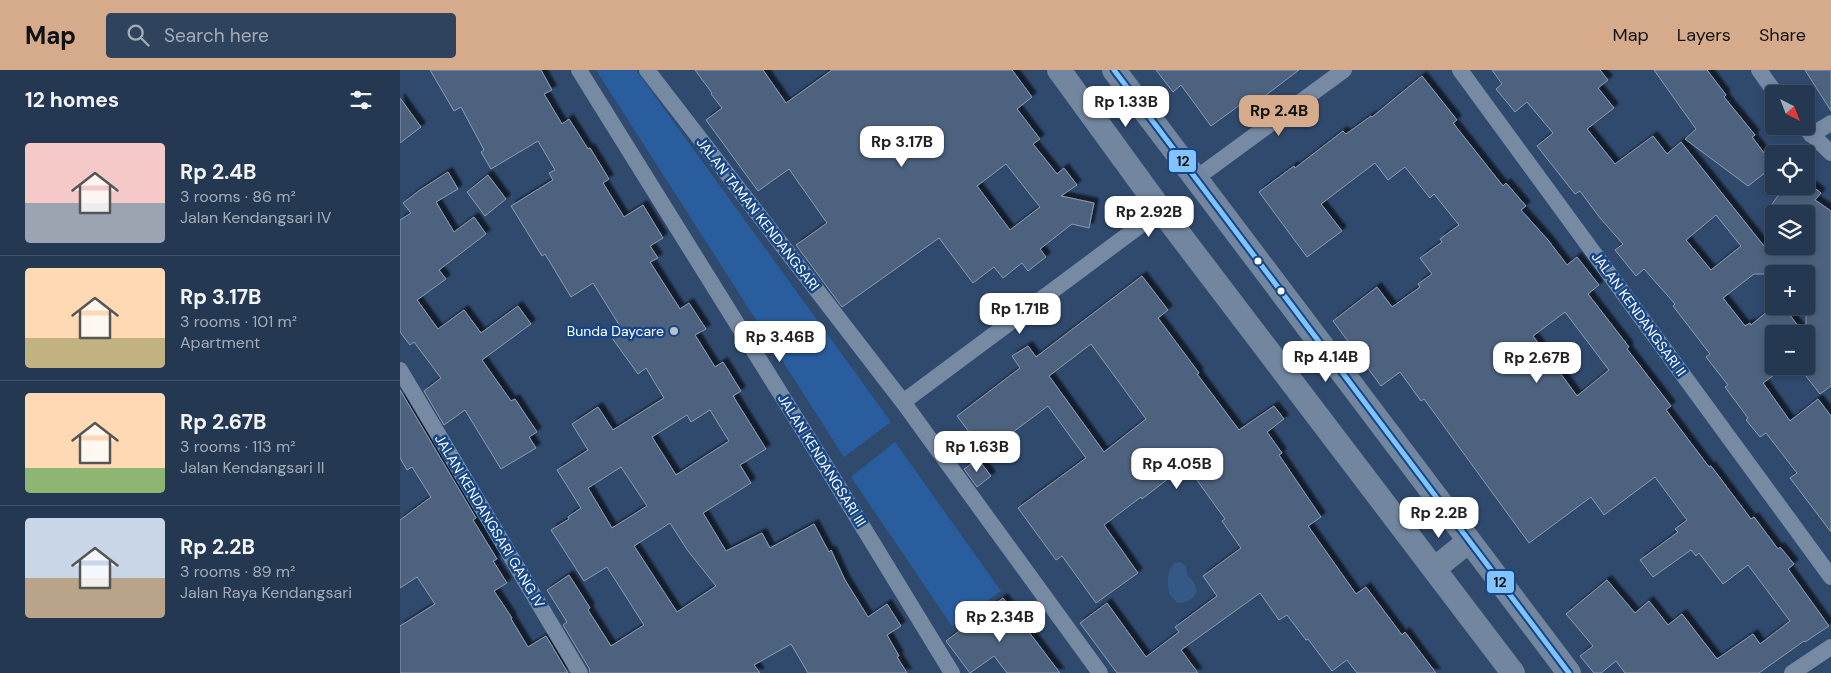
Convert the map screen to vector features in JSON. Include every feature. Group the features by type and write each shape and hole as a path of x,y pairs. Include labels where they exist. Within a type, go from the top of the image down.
{"main road":[{"path":"1059,70 1161,210 1513,673"},
{"path":"1114,70 1569,673"},
{"path":"1434,568 1469,541"}],"street":[{"name":"JALAN KENDANGSARI III","path":"579,70 828,469 952,673"},
{"name":"JALAN TAMAN KENDANGSARI","path":"647,70 903,402 1100,673"},
{"path":"1195,179 1344,70"},
{"name":"JALAN KENDANGSARI II","path":"1460,70 1824,553 1831,577"},
{"path":"1759,70 1770,85"},
{"path":"1815,128 1831,123"},
{"path":"1811,135 1831,153"},
{"path":"903,402 1161,210"},
{"name":"JALAN KENDANGSARI GANG IV","path":"402,378 580,673"},
{"path":"1792,673 1831,647"}],"shaded area":[{"path":"596,70 636,70 891,422 844,457"},
{"path":"895,442 1001,591 952,626 851,477"},
{"path":"1180,562 1185,565 1188,576 1194,582 1196,591 1190,600 1178,603 1169,594 1168,577 1174,563"}],"building":[{"path":"430,70 541,70 552,90 544,94 562,124 569,119 588,149 590,148 609,179 603,183 624,217 643,205 663,238 650,246 658,258 650,262 680,309 689,303 706,329 695,335 715,367 723,362 741,391 733,396 766,449 740,465 751,483 703,513 726,551 762,533 770,548 814,524 829,552 831,550 845,580 868,617 887,604 901,626 887,635 907,673 808,673 791,644 754,665 760,673 590,673 589,668 563,625 567,622 547,590 569,575 611,646 644,625 607,567 584,581 551,530 569,519 568,517 581,508 557,470 588,450 572,424 598,407 613,430 664,398 646,368 638,374 612,338 623,331 593,283 571,297 545,254 542,256 511,206 553,180 549,173 555,170 538,141 491,169 481,152 484,150 461,107 454,111","holes":["710,410 729,441 676,475 652,437 687,415 691,422","621,467 647,506 612,528 588,488","670,523 688,551 716,586 677,612 634,546"]},
{"path":"695,70 763,70 786,103 832,70 1012,70 1032,97 1017,109 1040,139 1033,144 1057,174 1064,168 1077,185 1061,196 1094,203 1089,228 1072,224 1040,249 1046,257 1028,271 1022,263 1003,278 994,267 973,283 939,238 842,307 796,245 827,223 789,169 758,191 706,120 722,108","holes":["1006,164 1040,207 1010,230 977,186"]},
{"path":"1156,70 1299,70 1249,108 1244,102 1211,126 1181,85 1173,92"},
{"path":"1492,70 1600,70 1608,80 1598,88 1614,108 1587,129 1615,164 1653,136 1667,154 1681,142 1765,246 1765,255 1815,255 1815,205 1772,204 1778,195 1815,195 1815,188 1821,193 1815,200 1831,211 1831,386 1820,394 1806,376 1815,375 1815,325 1806,325 1806,315 1815,315 1815,265 1765,265 1765,274 1754,274 1723,298 1745,326 1750,323 1751,325 1765,313 1765,315 1790,315 1797,325 1765,325 1765,375 1774,375 1763,383 1790,421 1818,399 1831,416 1831,532 1790,478 1797,473 1766,433 1760,437 1746,420 1748,418 1725,387 1728,385 1706,357 1710,354 1673,306 1675,304 1644,269 1636,276 1615,250 1623,244 1580,191 1575,194 1537,146 1553,133 1527,102 1515,112 1496,89 1502,84","holes":["1716,215 1741,246 1711,270 1686,240"]},
{"path":"1654,70 1707,70 1726,95 1724,97 1755,135 1752,137 1765,154 1765,173 1748,186 1685,139 1696,129"},
{"path":"1805,70 1831,70 1831,111 1815,85"},
{"path":"1422,76 1457,120 1453,123 1503,186 1506,183 1526,206 1521,210 1567,265 1577,257 1599,285 1588,294 1671,406 1666,410 1751,519 1754,517 1778,549 1780,547 1794,564 1788,569 1829,626 1759,673 1625,673 1616,661 1601,673 1594,673 1580,656 1593,646 1566,614 1607,580 1635,613 1649,601 1668,625 1682,614 1717,659 1753,634 1760,644 1790,621 1748,565 1723,584 1699,553 1696,556 1691,550 1653,577 1640,560 1678,532 1675,529 1687,520 1655,477 1604,515 1591,497 1529,543 1424,399 1421,401 1400,372 1381,386 1333,321 1377,287 1392,307 1420,287 1418,284 1432,274 1420,258 1442,242 1440,239 1459,225 1434,194 1430,198 1405,167 1388,180 1375,163 1321,204 1342,231 1307,257 1259,192 1294,166 1295,168 1343,131 1346,134 1372,117","holes":["1565,312 1609,370 1577,396 1533,336"]},
{"path":"400,98 421,127 400,143"},
{"path":"448,172 458,189 436,202 454,232 474,217 486,234 439,270 446,279 417,300 438,329 464,310 481,333 518,306 531,324 482,360 511,401 515,399 537,432 529,437 536,448 501,469 465,410 444,425 424,391 441,378 414,342 410,345 400,332 400,220 411,213 403,203"},
{"path":"488,175 506,199 485,216 467,192"},
{"path":"1142,276 1168,310 1158,318 1239,430 1274,406 1284,419 1267,432 1282,453 1279,455 1321,517 1308,526 1356,594 1366,587 1402,635 1405,632 1436,673 1357,673 1347,660 1332,671 1287,615 1279,620 1260,593 1181,650 1198,673 1117,673 1080,623 1107,603 1146,657 1179,632 1175,627 1217,596 1203,576 1241,548 1222,521 1225,519 1186,465 1104,525 1138,573 1096,603 1062,556 1056,560 1018,508 1086,458 1048,406 985,453 957,416 1020,368 1012,356 1028,346 1036,357","holes":["1091,344 1146,419 1104,452 1049,376"]},
{"path":"400,390 476,518 473,520 497,559 493,561 507,583 494,591 528,647 546,636 568,673 400,673 400,626 435,604 417,577 400,588 400,520 431,497 412,467 407,470 400,458"},
{"path":"978,459 991,476 977,487 964,469"},
{"path":"1003,598 1060,673 1007,673 994,656 970,673 946,641"}],"transit line":[{"name":"12","path":"1114,70 1569,673"}],"place":[{"name":"Bunda Daycare","path":"674,331"}]}
